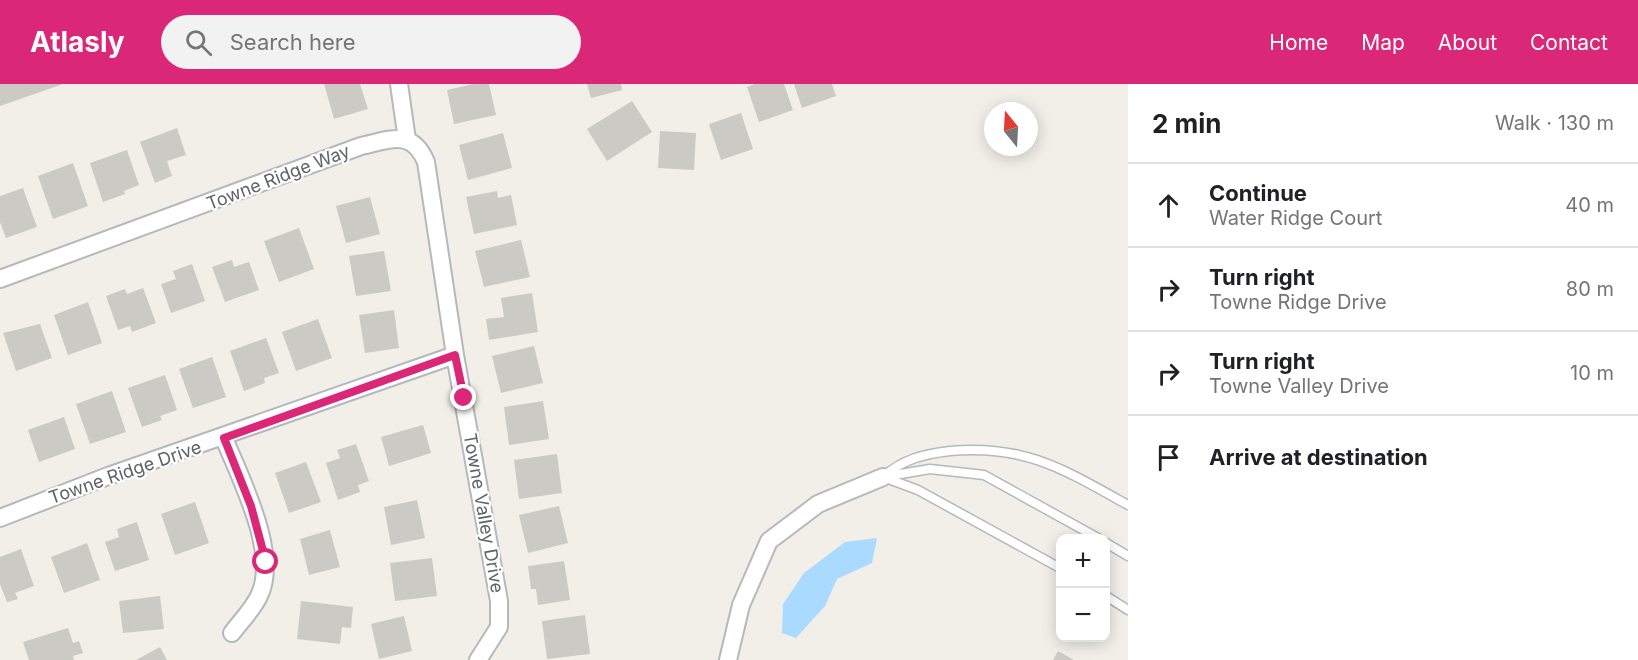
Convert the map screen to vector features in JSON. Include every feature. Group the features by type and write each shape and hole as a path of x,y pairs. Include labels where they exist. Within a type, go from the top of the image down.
{"street":[{"path":"399,84 407,140"},
{"name":"Towne Ridge Way","path":"0,279 361,146 397,138 407,140"},
{"name":"Towne Valley Drive","path":"407,140 420,147 426,162 455,355 499,601 499,627 478,660"},
{"name":"Towne Ridge Drive","path":"0,518 108,476 224,438 455,355"},
{"path":"224,438 251,506 266,562 265,580 259,596 232,633"},
{"path":"728,660 741,605 769,541 818,504 883,477"}],"lane":[{"path":"883,477 895,466 922,454 1000,450 1057,466 1128,505"},
{"path":"883,477 930,468 984,474 1091,534"},
{"path":"883,477 918,490 1056,566"},
{"path":"1110,545 1128,556"},
{"path":"1110,599 1128,610"}],"water":[{"path":"877,538 872,563 837,579 825,606 796,638 782,633 783,604 804,573 845,542"}],"building":[{"path":"0,84 63,84 0,106"},
{"path":"324,84 360,84 368,109 334,119"},
{"path":"473,84 489,84 496,115 454,124 447,90"},
{"path":"587,84 621,84 622,90 591,98"},
{"path":"755,84 784,84 793,110 759,122 747,87"},
{"path":"794,84 832,84 836,96 802,108"},
{"path":"632,101 652,132 607,161 587,129"},
{"path":"741,113 753,149 721,160 709,124"},
{"path":"177,128 186,155 167,161 172,176 155,183 140,142"},
{"path":"660,131 696,133 694,170 658,168"},
{"path":"503,133 512,168 468,180 459,145"},
{"path":"127,150 139,185 124,191 125,194 103,202 90,163"},
{"path":"73,163 88,206 53,219 38,176"},
{"path":"23,188 37,227 6,238 0,222 0,196"},
{"path":"497,191 498,198 511,195 517,225 474,234 466,197"},
{"path":"370,197 380,234 346,243 336,206"},
{"path":"299,228 314,269 279,282 264,241"},
{"path":"521,240 530,277 484,287 475,251"},
{"path":"384,251 391,291 356,296 349,256"},
{"path":"232,260 234,267 249,262 259,290 225,302 212,267"},
{"path":"192,264 205,301 171,313 161,284 176,279 173,271"},
{"path":"143,288 156,323 132,332 130,326 118,330 106,296 125,289 127,294"},
{"path":"532,293 538,332 489,340 486,319 504,317 501,298"},
{"path":"88,302 102,343 68,355 54,315"},
{"path":"394,310 399,348 365,353 359,315"},
{"path":"318,319 332,358 296,371 282,332"},
{"path":"40,324 52,358 16,371 3,333"},
{"path":"266,338 279,373 264,378 265,383 244,391 230,351"},
{"path":"534,346 543,383 501,393 492,356"},
{"path":"212,357 226,397 193,408 179,369"},
{"path":"165,375 177,410 160,416 162,420 142,427 128,388"},
{"path":"112,391 126,432 90,444 76,404"},
{"path":"543,401 549,439 509,445 504,407"},
{"path":"64,417 75,449 39,462 28,430"},
{"path":"423,425 431,453 389,466 381,437"},
{"path":"356,444 369,481 358,485 360,492 338,500 326,463 340,458 337,450"},
{"path":"557,454 562,493 519,499 514,460"},
{"path":"306,462 321,502 289,513 275,473"},
{"path":"417,500 425,538 391,545 384,507"},
{"path":"195,502 209,543 175,555 161,514"},
{"path":"559,506 568,543 528,553 519,515"},
{"path":"137,522 149,560 115,571 105,542 119,537 117,529"},
{"path":"330,530 340,567 309,575 300,539"},
{"path":"87,543 100,580 64,593 51,557"},
{"path":"21,549 34,586 15,593 18,599 7,602 0,584 0,557"},
{"path":"432,558 437,596 395,601 390,563"},
{"path":"564,561 570,600 538,605 536,589 531,589 528,566"},
{"path":"160,596 164,629 123,633 119,601"},
{"path":"301,601 353,607 351,628 342,627 340,644 297,639"},
{"path":"585,615 590,654 547,659 542,621"},
{"path":"404,616 412,651 379,659 371,624"},
{"path":"68,628 73,643 79,641 83,653 73,656 74,660 29,660 23,642"},
{"path":"160,647 167,660 136,660"},
{"path":"1058,651 1074,660 1053,660"}],"route":[{"path":"266,562 251,506 224,438 455,355 464,398"}]}
